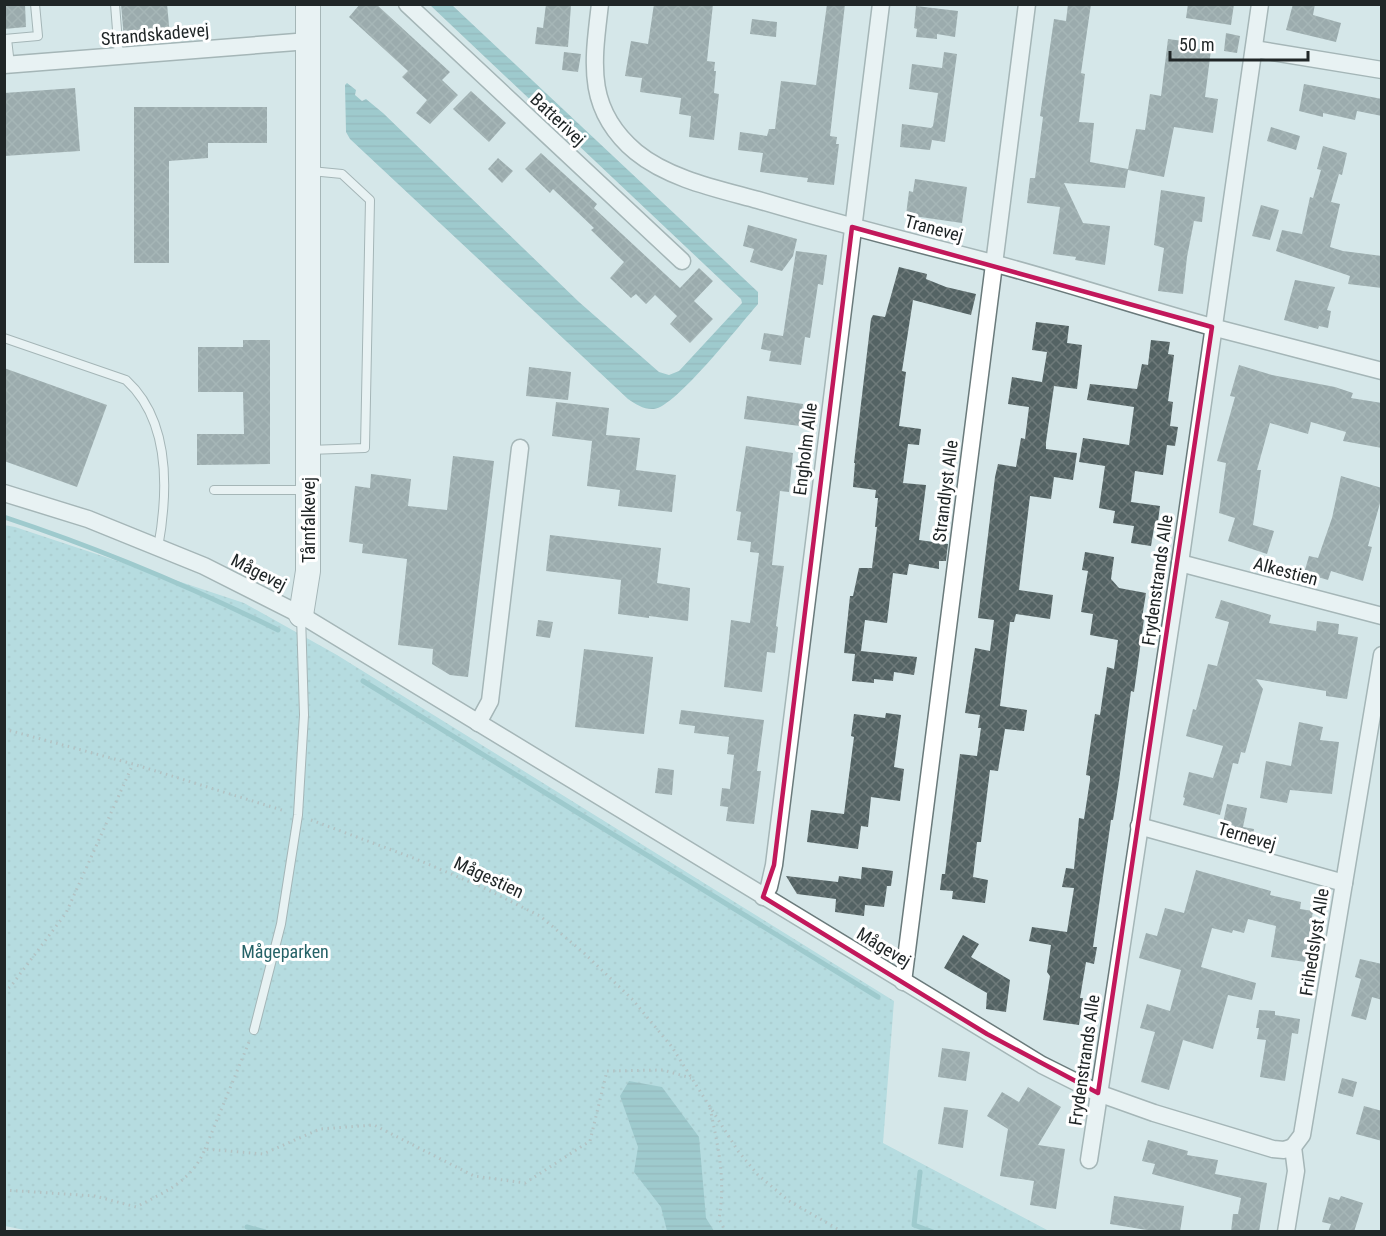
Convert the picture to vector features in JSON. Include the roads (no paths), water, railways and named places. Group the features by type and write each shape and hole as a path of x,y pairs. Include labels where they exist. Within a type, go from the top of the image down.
{"street":[{"name":"Tårnfalkevej","path":"301,615 308,571 308,4"},
{"name":"Batterivej","path":"407,4 682,261"},
{"name":"Tranevej","path":"600,4 594,54 599,101 620,135 636,152 658,166 686,178 852,227 994,264 1212,327 1382,371"},
{"name":"Engholm Alle","path":"763,897 769,887 774,865 881,4"},
{"name":"Strandlyst Alle","path":"903,982 1027,4"},
{"name":"Frydenstrands Alle","path":"1089,1160 1180,563 1260,4"},
{"name":"Strandskadevej","path":"7,65 309,41"},
{"path":"1254,50 1382,70"},
{"path":"478,723 490,701 520,448"},
{"name":"Mågevej","path":"4,493 88,519 204,566 301,615 1042,1065 1098,1093 1154,1113 1273,1149 1284,1150 1293,1147"},
{"name":"Alkestien","path":"1180,563 1382,616"},
{"name":"Frihedslyst Alle","path":"1286,1232 1296,1171 1293,1147 1302,1135 1382,655"},
{"name":"Ternevej","path":"1139,826 1344,883"}],"lane":[{"path":"7,65 6,39 38,36 35,4"},
{"path":"115,4 119,56"},
{"path":"308,171 342,174 370,200 366,448 308,450"},
{"path":"4,338 126,380 139,392 148,407 161,441 164,513 158,548"},
{"path":"214,490 308,490"},
{"name":"Tårnfalkevej","path":"254,1030 281,924 298,815 304,715 301,615"}],"waterway":[{"path":"4,517 143,569 278,630"},
{"path":"363,681 878,997"},
{"path":"920,1172 914,1225 933,1232"},
{"path":"247,1227 265,1232"}],"park label":[{"name":"Mågeparken","path":"285,951"}]}
